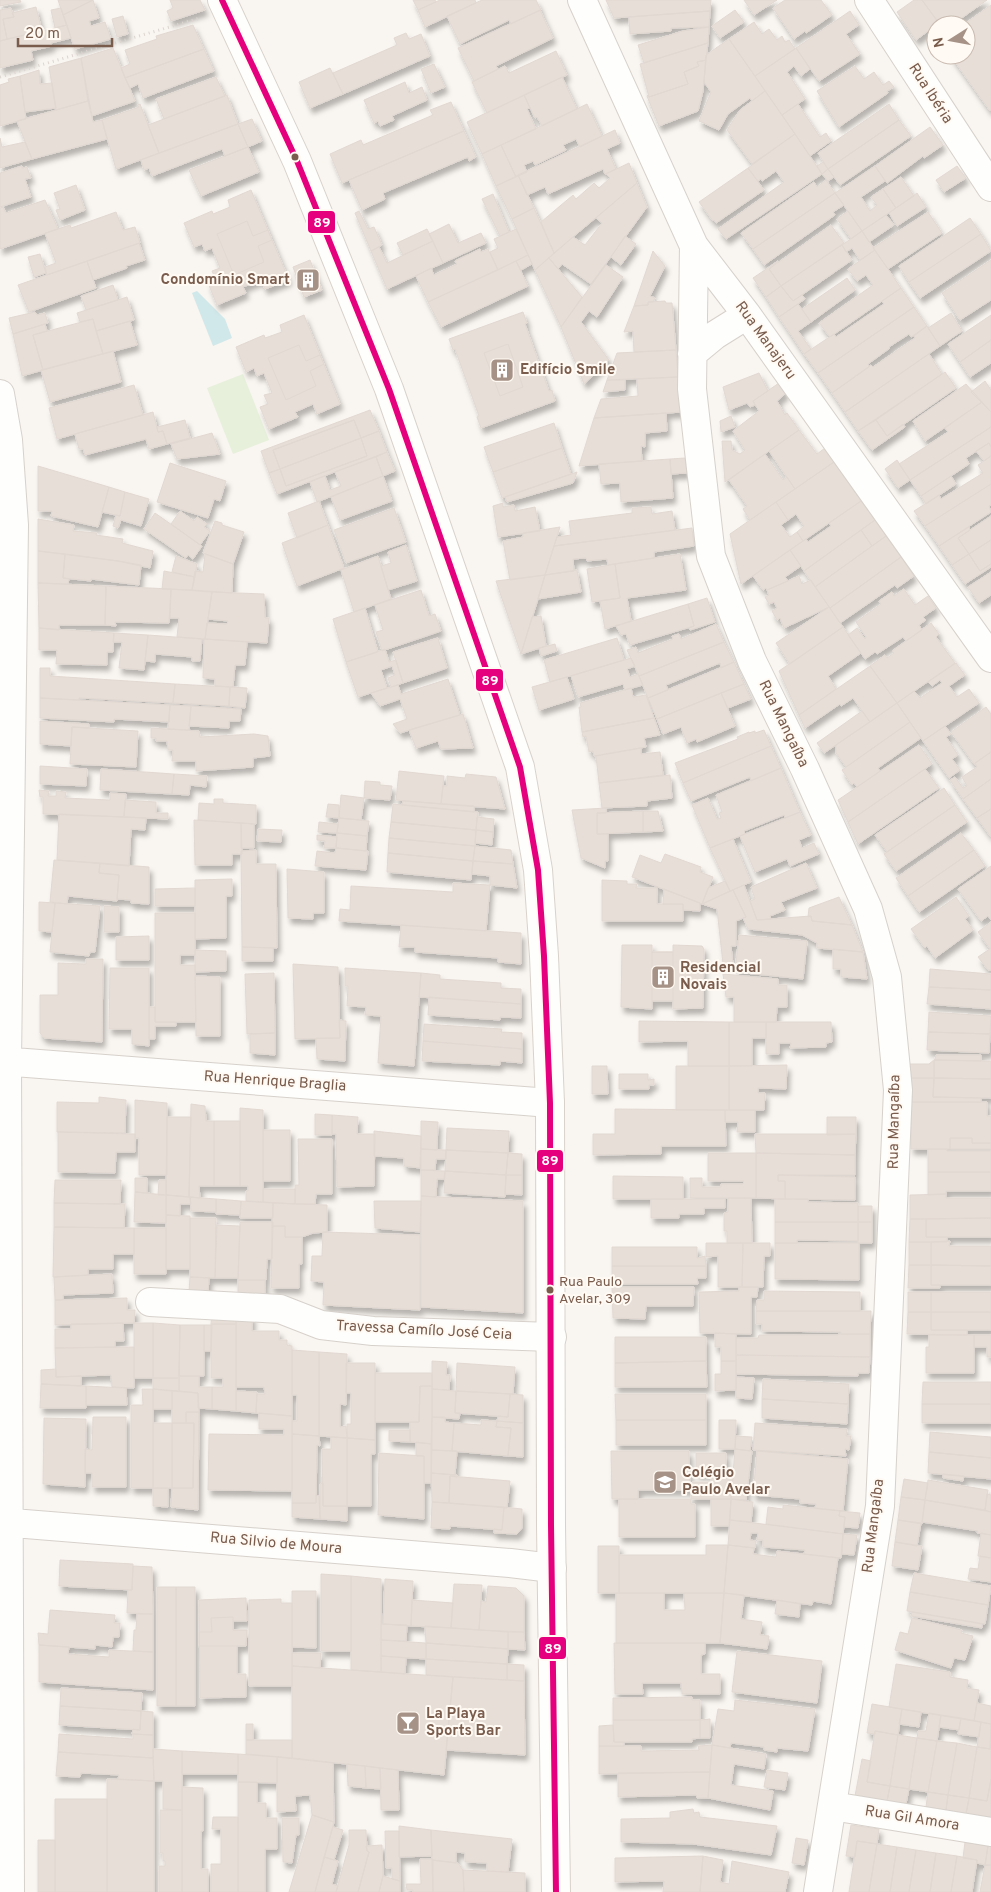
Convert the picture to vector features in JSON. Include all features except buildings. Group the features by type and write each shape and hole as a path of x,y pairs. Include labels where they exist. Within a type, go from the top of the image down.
{"street":[{"name":"Rua Manajeru","path":"582,0 694,246 747,315 991,658"},
{"name":"Rua Ibéria","path":"868,0 991,187"},
{"path":"224,5 297,161 389,389 520,767 538,870 544,956 550,1103 552,1568 556,1892"},
{"name":"Rua Mangaíba","path":"694,246 692,389 711,556 752,661 805,769 868,909 887,977 897,1081 880,1506 818,1892"},
{"path":"692,354 715,334 747,315"},
{"path":"0,394 8,440 4,1061 4,1522 10,1892"},
{"name":"Rua Henrique Braglia","path":"4,1061 550,1103"},
{"name":"Travessa Camílo José Ceia","path":"150,1302 280,1309 321,1325 373,1331 552,1337"},
{"name":"Rua Silvio de Moura","path":"4,1522 510,1562 552,1568"},
{"name":"Rua Gil Amora","path":"832,1806 991,1832"}],"path":[{"path":"0,77 224,5"}],"green space":[{"path":"243,374 269,440 233,454 207,388"}],"water":[{"path":"197,291 225,319 232,338 213,346 192,293"}],"transit line":[{"name":"89","path":"222,0 297,161 389,389 520,767 538,870 544,956 550,1103 551,1525 556,1892"}],"place":[{"name":"Condomínio Smart","path":"308,280"},
{"name":"Edifício Smile","path":"502,370"},
{"name":"Residencial Novais","path":"663,977"},
{"name":"Rua Paulo Avelar, 309","path":"550,1290"},
{"name":"Colégio Paulo Avelar","path":"665,1482"},
{"name":"La Playa Sports Bar","path":"408,1723"}]}
